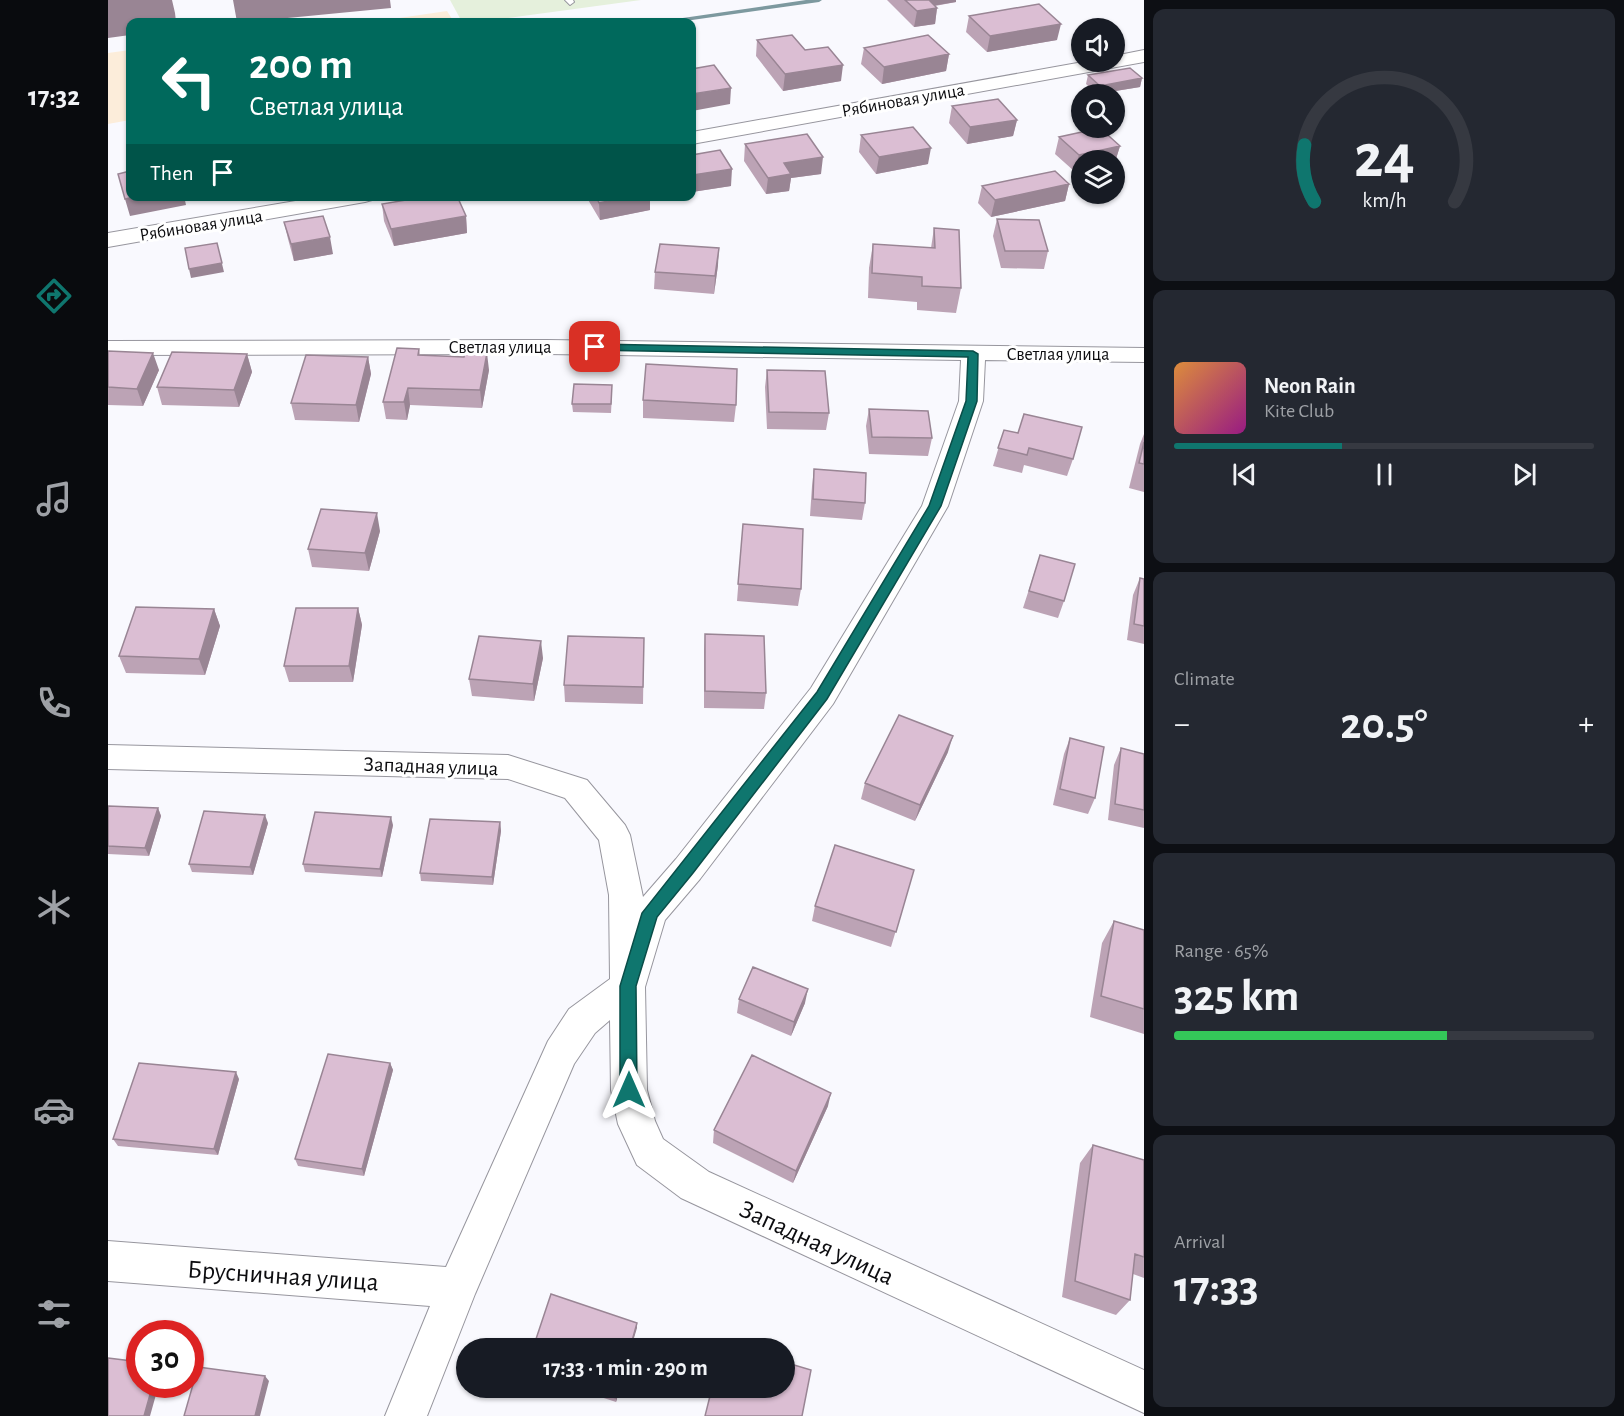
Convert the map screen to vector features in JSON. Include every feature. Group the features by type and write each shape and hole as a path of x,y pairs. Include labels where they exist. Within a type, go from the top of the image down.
{"street":[{"name":"Рябиновая улица","path":"696,137 1144,56"},
{"name":"Рябиновая улица","path":"108,240 337,201"},
{"name":"Светлая улица","path":"108,348 547,346 1144,355"},
{"name":"Западная улица","path":"628,986 650,913 688,869 822,696 935,506 971,401 973,354"},
{"name":"Западная улица","path":"108,757 508,767 576,789 614,835 626,895 629,1090 636,1124 650,1152 695,1185 1144,1392"},
{"path":"406,1416 457,1288 561,1053 582,1021 628,986"},
{"name":"Брусничная улица","path":"108,1261 457,1288"}],"shaded area":[{"path":"447,11 451,18 399,18"},
{"path":"126,51 126,121 108,124 108,53"}],"green space":[{"path":"450,0 641,0 508,18 460,18"}],"building":[{"path":"905,0 929,0 937,8 917,11"},
{"path":"1039,4 1061,24 990,36 969,16"},
{"path":"792,35 805,50 828,47 843,65 785,74 757,40"},
{"path":"928,35 949,54 884,67 864,48"},
{"path":"714,65 731,88 696,93 696,68"},
{"path":"1130,68 1142,78 1098,84 1088,75 1125,72 1125,69"},
{"path":"998,99 1017,120 970,127 952,106"},
{"path":"913,127 931,148 879,157 861,135"},
{"path":"807,134 823,157 784,163 791,174 768,178 745,144"},
{"path":"1071,134 1071,138 1111,138 1120,146 1102,150 1073,150 1059,137"},
{"path":"720,150 732,169 696,175 696,154"},
{"path":"1055,171 1069,184 995,200 982,186"},
{"path":"126,172 126,199 125,199 118,174"},
{"path":"400,201 459,201 466,216 391,229 382,204"},
{"path":"323,216 330,237 291,244 284,222"},
{"path":"997,219 1039,220 1048,251 1005,251"},
{"path":"934,228 959,230 961,288 922,286 922,277 872,273 873,244 935,248"},
{"path":"217,243 222,263 189,269 185,248"},
{"path":"660,244 719,248 715,276 655,272"},
{"path":"397,348 419,349 418,355 464,357 465,352 487,353 480,390 408,388 404,402 383,402"},
{"path":"108,351 153,353 137,389 108,387"},
{"path":"172,352 247,354 234,390 157,387"},
{"path":"306,355 368,357 356,405 291,403"},
{"path":"646,364 737,369 736,405 643,400"},
{"path":"767,370 825,371 829,413 769,412"},
{"path":"574,384 612,385 611,404 572,404"},
{"path":"869,409 928,411 932,438 872,437"},
{"path":"1024,414 1082,427 1073,459 1029,448 1027,455 998,448 1004,430 1018,433"},
{"path":"1144,442 1144,464 1139,463"},
{"path":"814,469 866,473 865,503 813,499"},
{"path":"321,509 377,513 365,553 308,549"},
{"path":"743,524 803,529 801,589 738,584"},
{"path":"1040,555 1075,564 1064,601 1029,591"},
{"path":"1140,578 1144,579 1144,626 1134,624"},
{"path":"136,607 214,609 199,659 119,656"},
{"path":"296,608 358,608 349,666 284,666"},
{"path":"705,634 764,636 766,693 705,691"},
{"path":"479,636 541,641 533,684 469,679"},
{"path":"568,636 644,638 643,687 564,685"},
{"path":"899,715 953,736 920,805 865,783"},
{"path":"1070,738 1104,747 1095,798 1060,789"},
{"path":"1121,748 1144,754 1144,810 1115,804"},
{"path":"108,806 158,808 145,848 108,846"},
{"path":"204,811 265,815 250,867 189,864"},
{"path":"315,812 391,817 380,869 303,864"},
{"path":"430,819 500,822 492,877 420,873"},
{"path":"835,845 914,870 896,932 815,906"},
{"path":"1114,921 1144,930 1144,1009 1101,996"},
{"path":"753,967 808,989 794,1022 739,999"},
{"path":"328,1054 390,1063 362,1169 295,1159"},
{"path":"752,1055 831,1093 796,1171 714,1130"},
{"path":"139,1063 236,1072 214,1149 113,1139"},
{"path":"1093,1145 1144,1160 1144,1257 1135,1254 1130,1300 1075,1281"},
{"path":"551,1294 637,1323 633,1338 536,1338"},
{"path":"108,1358 126,1360 126,1398 149,1398 144,1416 108,1416"},
{"path":"795,1365 811,1370 802,1416 705,1416 710,1398 795,1398"},
{"path":"204,1368 265,1376 255,1416 184,1416 189,1398 204,1398"}],"waterway":[{"path":"696,18 819,0"}],"route":[{"path":"595,347 973,354 971,401 935,506 822,696 688,869 650,913 628,986 629,1090"}]}
